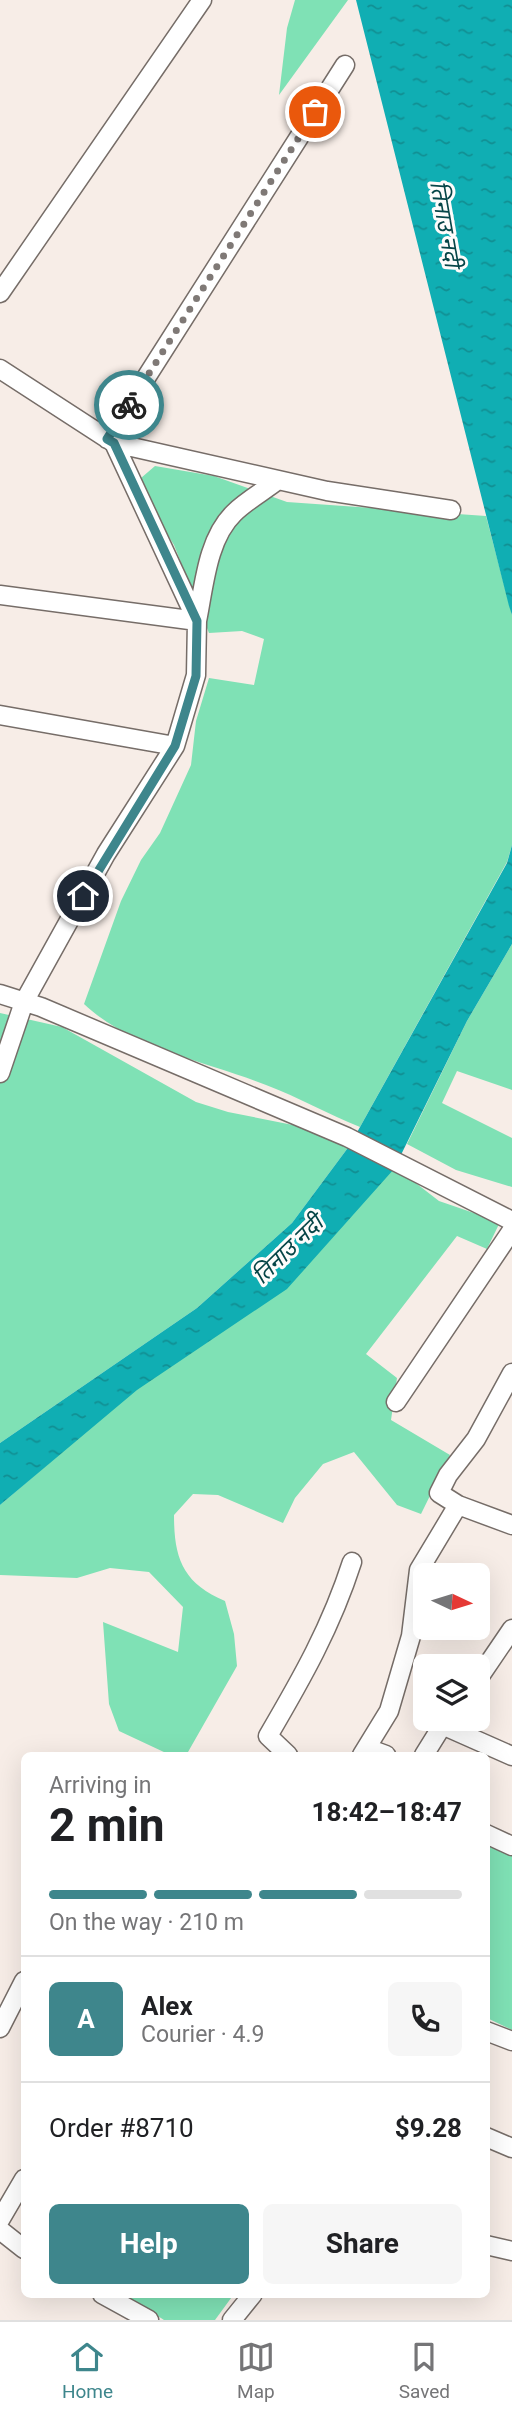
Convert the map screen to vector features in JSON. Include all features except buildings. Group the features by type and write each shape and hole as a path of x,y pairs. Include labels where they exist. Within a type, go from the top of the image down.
{"street":[{"path":"0,293 202,0"},
{"path":"110,441 345,65"},
{"path":"0,369 110,441 327,491 451,510"},
{"path":"110,441 197,621"},
{"path":"0,1073 24,1002 106,854 175,746 196,676 197,621 212,551 221,530 233,513 278,480"},
{"path":"0,595 197,621"},
{"path":"0,715 175,746"},
{"path":"0,994 347,1137 512,1221"},
{"path":"396,1402 512,1230"},
{"path":"512,1373 476,1439 448,1475 439,1493 458,1505 512,1525"},
{"path":"365,1752 389,1711 411,1636 419,1570 458,1505"},
{"path":"285,1752 268,1736 318,1650 336,1612 352,1562"},
{"path":"490,1661 512,1629"},
{"path":"426,1752 439,1731"},
{"path":"463,1731 512,1756"},
{"path":"490,1836 512,1846"},
{"path":"0,2028 21,1987"},
{"path":"490,2033 512,2041"},
{"path":"490,2139 512,2148"},
{"path":"0,2220 21,2184"},
{"path":"0,2230 21,2247"},
{"path":"490,2246 512,2251"},
{"path":"109,2298 149,2320"},
{"path":"232,2320 250,2298"}],"green space":[{"path":"295,0 348,0 279,95 287,28"},
{"path":"155,466 214,476 287,502 486,516 512,615 512,845 507,862 360,1127 266,1085 147,1043 103,1019 84,1004 121,901 141,860 160,833 191,765 196,721 209,678 254,685 264,639 242,631 209,633 174,545 154,513 141,478"},
{"path":"512,944 512,1090 457,1071 442,1103 512,1138 512,1187 456,1170 407,1144 467,1021"},
{"path":"0,1013 62,1027 196,1102 228,1112 298,1126 350,1145 292,1223 197,1308 0,1443"},
{"path":"395,1167 439,1201 500,1222 487,1249 457,1236 366,1354 397,1378 391,1420 450,1455 421,1514 397,1505 354,1452 323,1464 295,1498 283,1523 218,1495 193,1494 174,1515 176,1544 184,1568 199,1586 225,1601 234,1634 237,1666 188,1752 164,1752 119,1731 109,1704 103,1622 178,1652 183,1607 149,1572 110,1568 77,1578 0,1575 0,1505"},
{"path":"490,1842 512,1856 512,2030 490,2019"},
{"path":"130,2298 231,2298 215,2320 164,2320"}],"water":[{"name":"तिनाउ नदी","path":"356,0 512,0 512,615 509,606"},
{"name":"तिनाउ नदी","path":"512,845 512,944 467,1021 394,1169 287,1289 137,1390 0,1505 0,1443 197,1308 292,1223 350,1145 507,863"}],"way so far":[{"path":"129,405 315,112"}],"route":[{"path":"83,896 106,854 175,746 196,676 197,621 114,443 107,439 129,405"}]}
